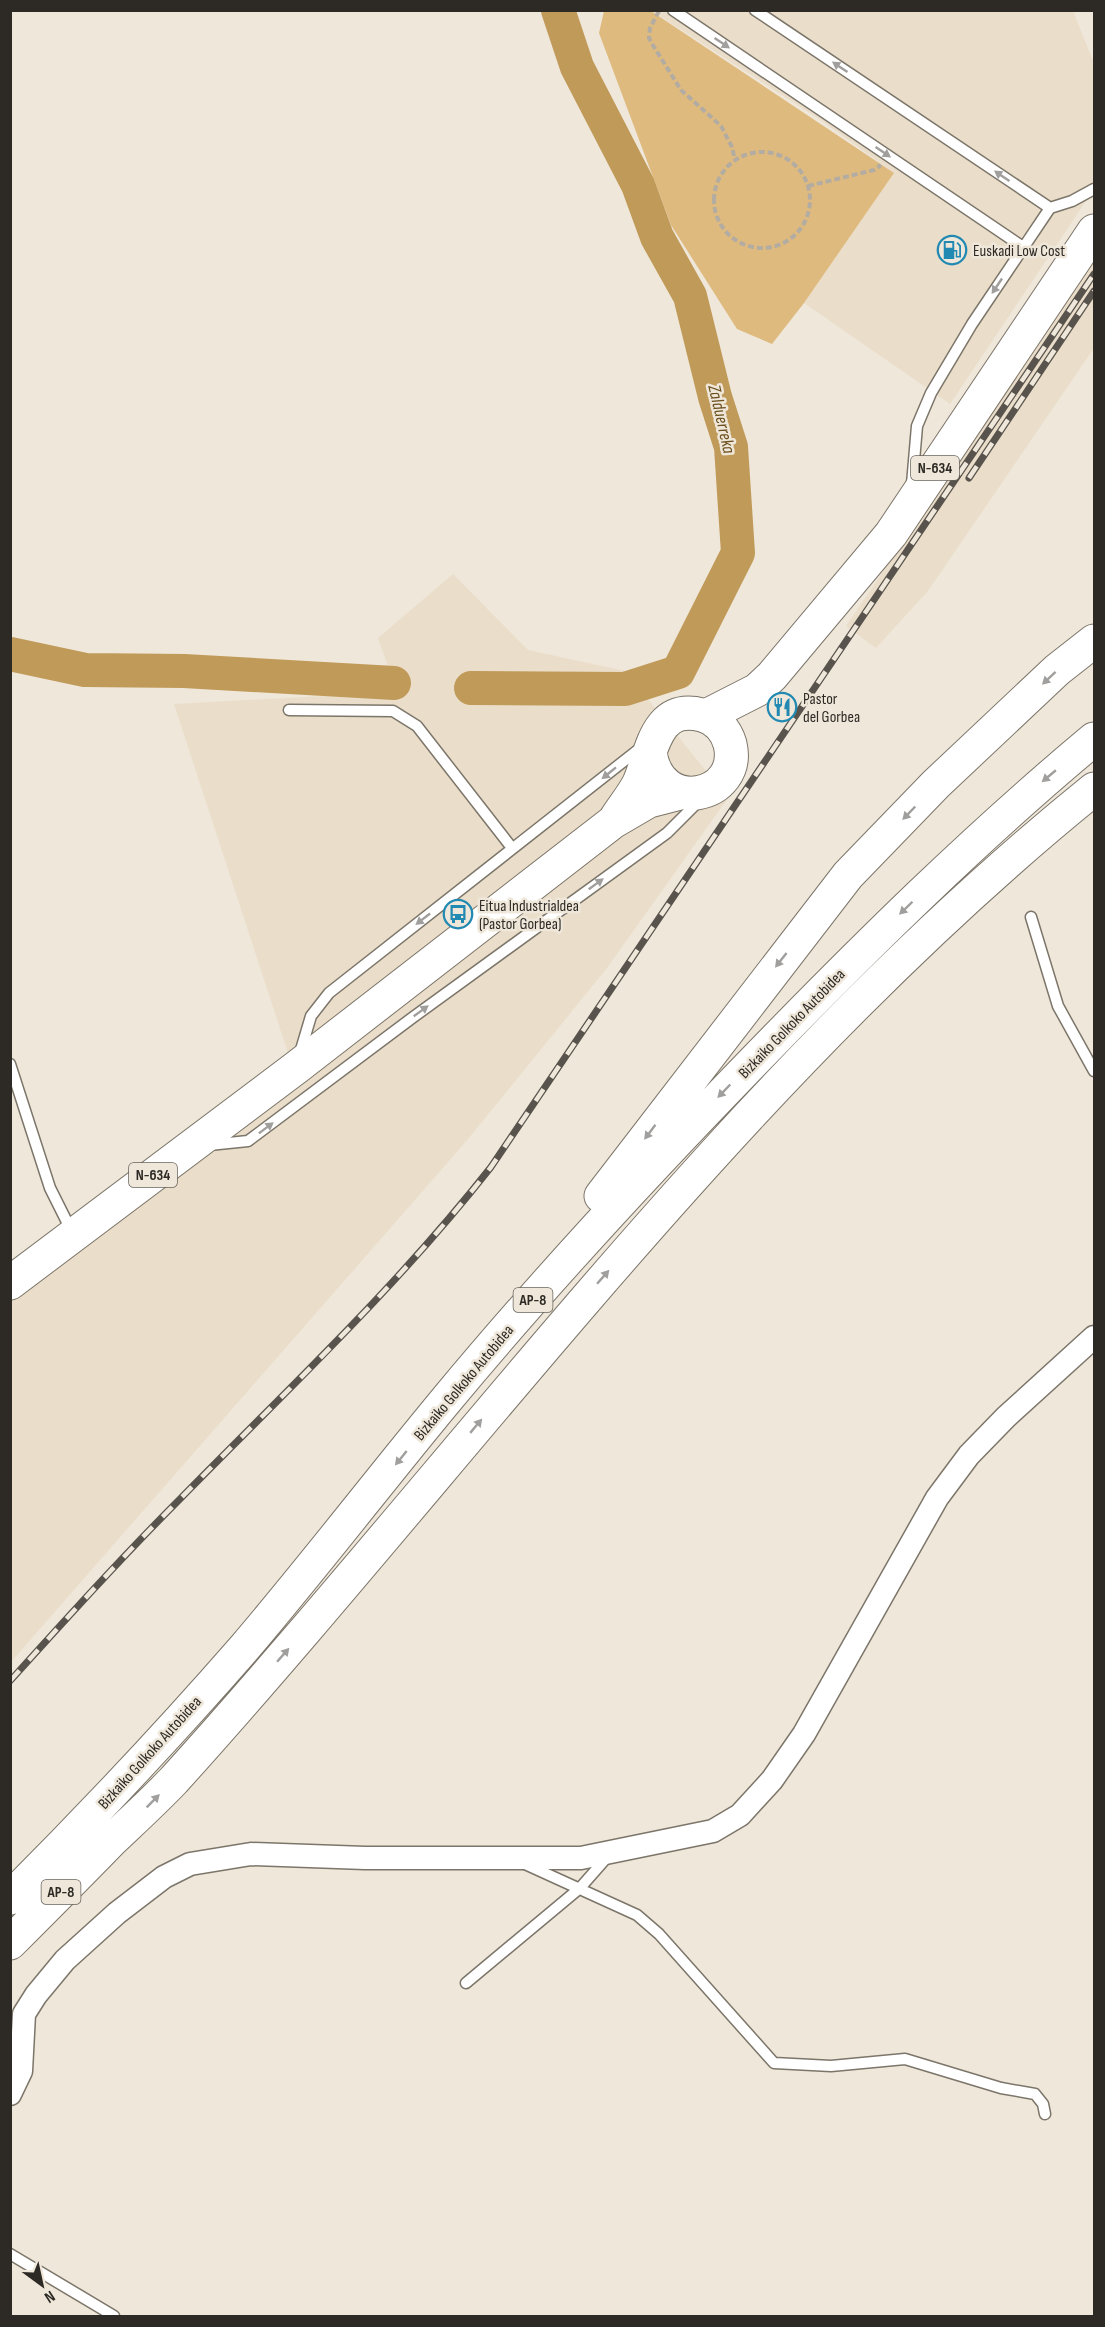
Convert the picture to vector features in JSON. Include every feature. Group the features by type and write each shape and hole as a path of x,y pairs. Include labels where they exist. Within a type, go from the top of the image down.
{"highway":[{"name":"N-634","path":"10,1283 297,1067 613,822 649,801 713,788 727,771 740,720 757,690 820,620 891,534 1095,231"},
{"path":"447,1398 848,875 936,784 1057,670 1095,641"},
{"name":"N-634","path":"613,822 638,785 652,744 661,726 677,716 695,713 706,716 757,690"},
{"path":"706,716 723,729 731,749"},
{"name":"Bizkaiko Golkoko Autobidea","path":"10,1898 85,1822 244,1648 447,1398 592,1233 842,970 1015,804 1095,739"},
{"path":"652,744 658,777 668,787 680,793"},
{"name":"Bizkaiko Golkoko Autobidea","path":"10,1943 171,1783 682,1186 785,1077 915,948 1051,824 1095,789"}],"street":[{"path":"10,2094 21,2071 24,2014 36,1995 65,1960 117,1913 164,1877 190,1864 251,1854 514,1860 581,1858 713,1831 740,1815 772,1780 821,1706 937,1498 969,1455 1006,1416 1095,1337"}],"lane":[{"path":"673,10 1023,247"},
{"path":"755,10 1050,208"},
{"path":"910,506 917,426 931,393 972,324 1050,208 1072,201 1095,189"},
{"path":"289,710 393,711 417,726 512,848"},
{"path":"297,1067 311,1016 329,993 512,848 652,744"},
{"path":"191,1147 248,1141 411,1018 667,833 713,788"},
{"path":"1031,917 1059,1006 1095,1071"},
{"path":"10,1064 50,1188 74,1235"},
{"path":"466,1983 579,1888 611,1852"},
{"path":"514,1860 637,1915 660,1934 774,2062 831,2066 905,2059 1001,2088 1035,2094 1043,2104 1045,2114"},
{"path":"10,2254 114,2316"}],"path":[{"path":"660,10 650,28 649,38 681,90 721,126 732,147 735,160"},
{"path":"766,152 782,156 796,165 807,186 809,210 803,225 792,237 778,245 764,248 748,246 734,239 723,228 716,214 714,199 717,184 724,170 735,160 750,153 766,152"},
{"path":"807,186 873,170 891,158"}],"shaded area":[{"path":"604,11 651,11 894,173 804,303 772,344 737,329 671,225 599,33"},
{"path":"652,11 1073,11 1094,63 1094,189 950,404 804,303 894,173 819,119"},
{"path":"1094,262 1094,348 928,591 876,648 846,626"},
{"path":"453,574 528,650 625,671 728,798 607,968 469,1138 11,1662 11,1271 88,1216 288,1053 174,704 397,692 378,638"}],"waterway":[{"name":"Zalduerreka","path":"471,688 625,689 678,672 738,553 731,447 715,397 690,296 657,237 638,185 577,67 558,10"},
{"path":"10,654 85,670 184,671 394,683"}],"railway":[{"path":"10,1681 137,1543 380,1296 491,1167 1094,274"},
{"path":"969,478 1094,291"}],"place":[{"name":"Euskadi Low Cost","path":"952,250"},
{"name":"Pastor del Gorbea","path":"782,707"},
{"name":"Eitua Industrialdea (Pastor Gorbea)","path":"458,914"}]}
